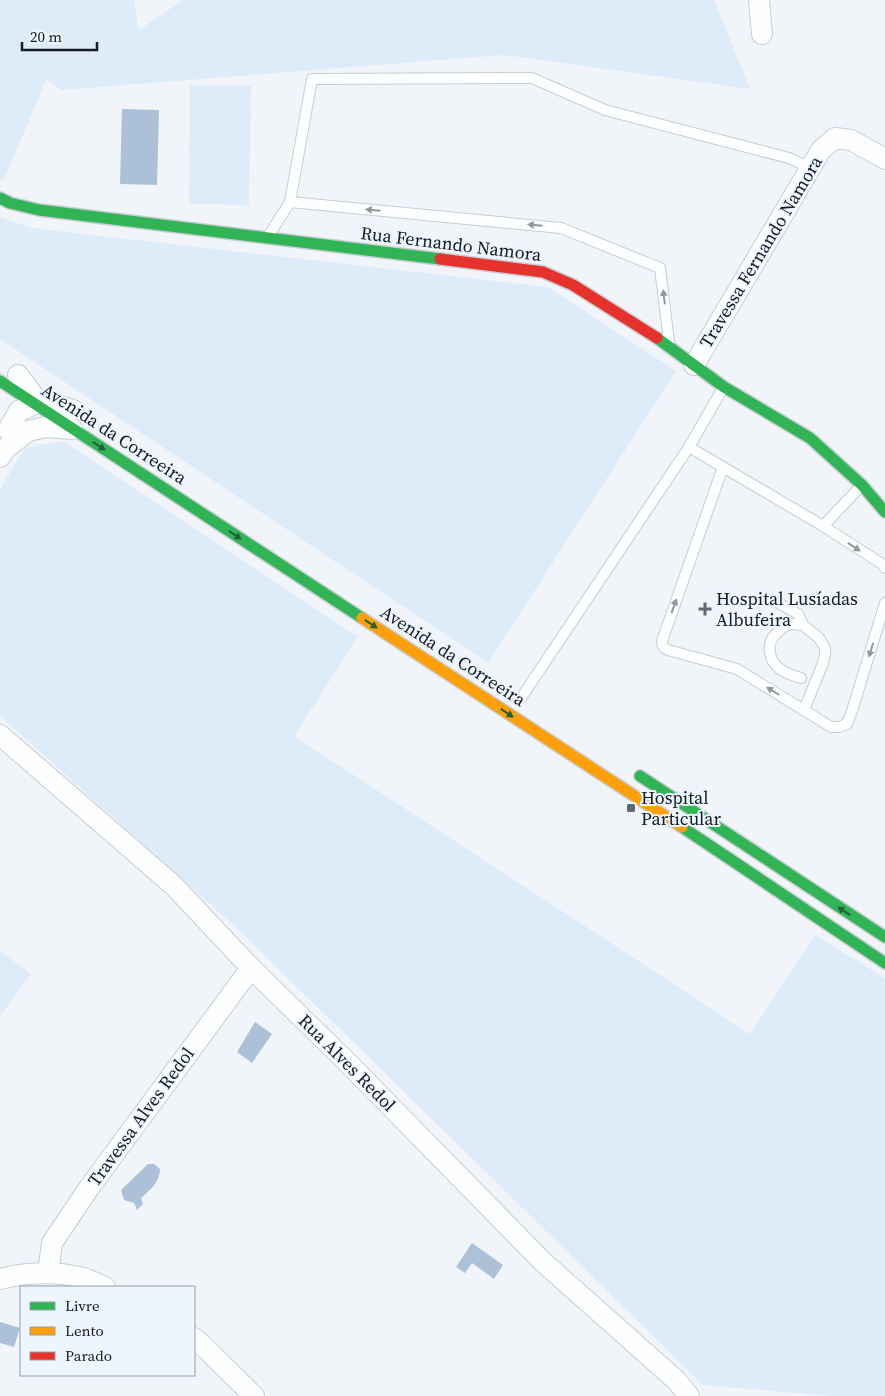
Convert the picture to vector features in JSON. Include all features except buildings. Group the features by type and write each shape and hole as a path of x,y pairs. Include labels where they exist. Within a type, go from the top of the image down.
{"main road":[{"name":"Rua Fernando Namora","path":"0,198 10,203 39,210 543,272 573,286 669,346 724,387 810,438 862,485 885,512"},
{"name":"Avenida da Correeira","path":"8,374 885,963"},
{"path":"628,769 885,937"}],"street":[{"path":"759,0 762,34"},
{"name":"Travessa Fernando Namora","path":"694,365 820,150 835,138 851,140 885,159"},
{"path":"8,374 34,396 35,404 28,431"},
{"path":"0,391 8,411 8,430 3,453"},
{"path":"8,430 19,412 35,404 46,402 76,419"},
{"path":"3,453 28,431 76,419"},
{"name":"Rua Alves Redol","path":"0,735 174,886 251,968 345,1060 543,1262 677,1381 689,1396"},
{"name":"Travessa Alves Redol","path":"48,1273 52,1243 89,1188 251,968"},
{"path":"0,1279 14,1275 48,1273 83,1278 103,1286"},
{"path":"195,1339 254,1396"}],"lane":[{"path":"267,238 290,202 312,80 532,78 605,110 789,158 811,168"},
{"path":"290,202 561,228 660,268 669,346"},
{"path":"521,699 689,447 724,387"},
{"path":"689,447 823,526 882,564 885,568"},
{"path":"723,467 662,641 663,647 737,669 831,726 839,727 847,724 852,711 885,603"},
{"path":"823,526 862,485"},
{"path":"780,604 798,614 803,625 819,638 825,648 823,664 804,710"},
{"path":"802,678 788,675 780,669 773,662 769,651 770,642 775,634 790,624 803,625"}],"shaded area":[{"path":"0,0 134,0 139,30 183,0 714,0 750,89 504,55 62,90 46,80 4,180 0,180"},
{"path":"190,85 251,86 249,205 189,204"},
{"path":"0,217 31,228 548,287 676,371 488,663 0,339"},
{"path":"63,441 358,637 294,736 750,1034 815,935 885,978 885,1396 832,1396 703,1385 241,932 0,716 0,489 25,448"},
{"path":"0,951 31,974 0,1016"}],"water":[{"path":"122,109 159,110 157,185 120,184"},
{"path":"255,1022 272,1034 252,1063 237,1052"},
{"path":"148,1164 154,1164 160,1169 160,1174 154,1185 141,1198 143,1204 137,1210 134,1203 124,1200 121,1190"},
{"path":"472,1243 503,1265 494,1279 472,1263 465,1273 456,1267"},
{"path":"0,1322 20,1328 14,1347 0,1343"}],"traffic: fast":[{"path":"0,198 10,203 39,210 440,259"},
{"path":"657,338 724,387 810,438 862,485 885,512"},
{"path":"0,381 362,618"},
{"path":"640,776 885,937"},
{"path":"682,827 885,963"}],"traffic: slow":[{"path":"362,618 682,827"}],"traffic: jam":[{"path":"440,259 543,272 573,285 657,338"}],"place":[{"name":"Hospital Lusíadas Albufeira","path":"705,609"},
{"name":"Hospital Particular","path":"631,808"}]}
